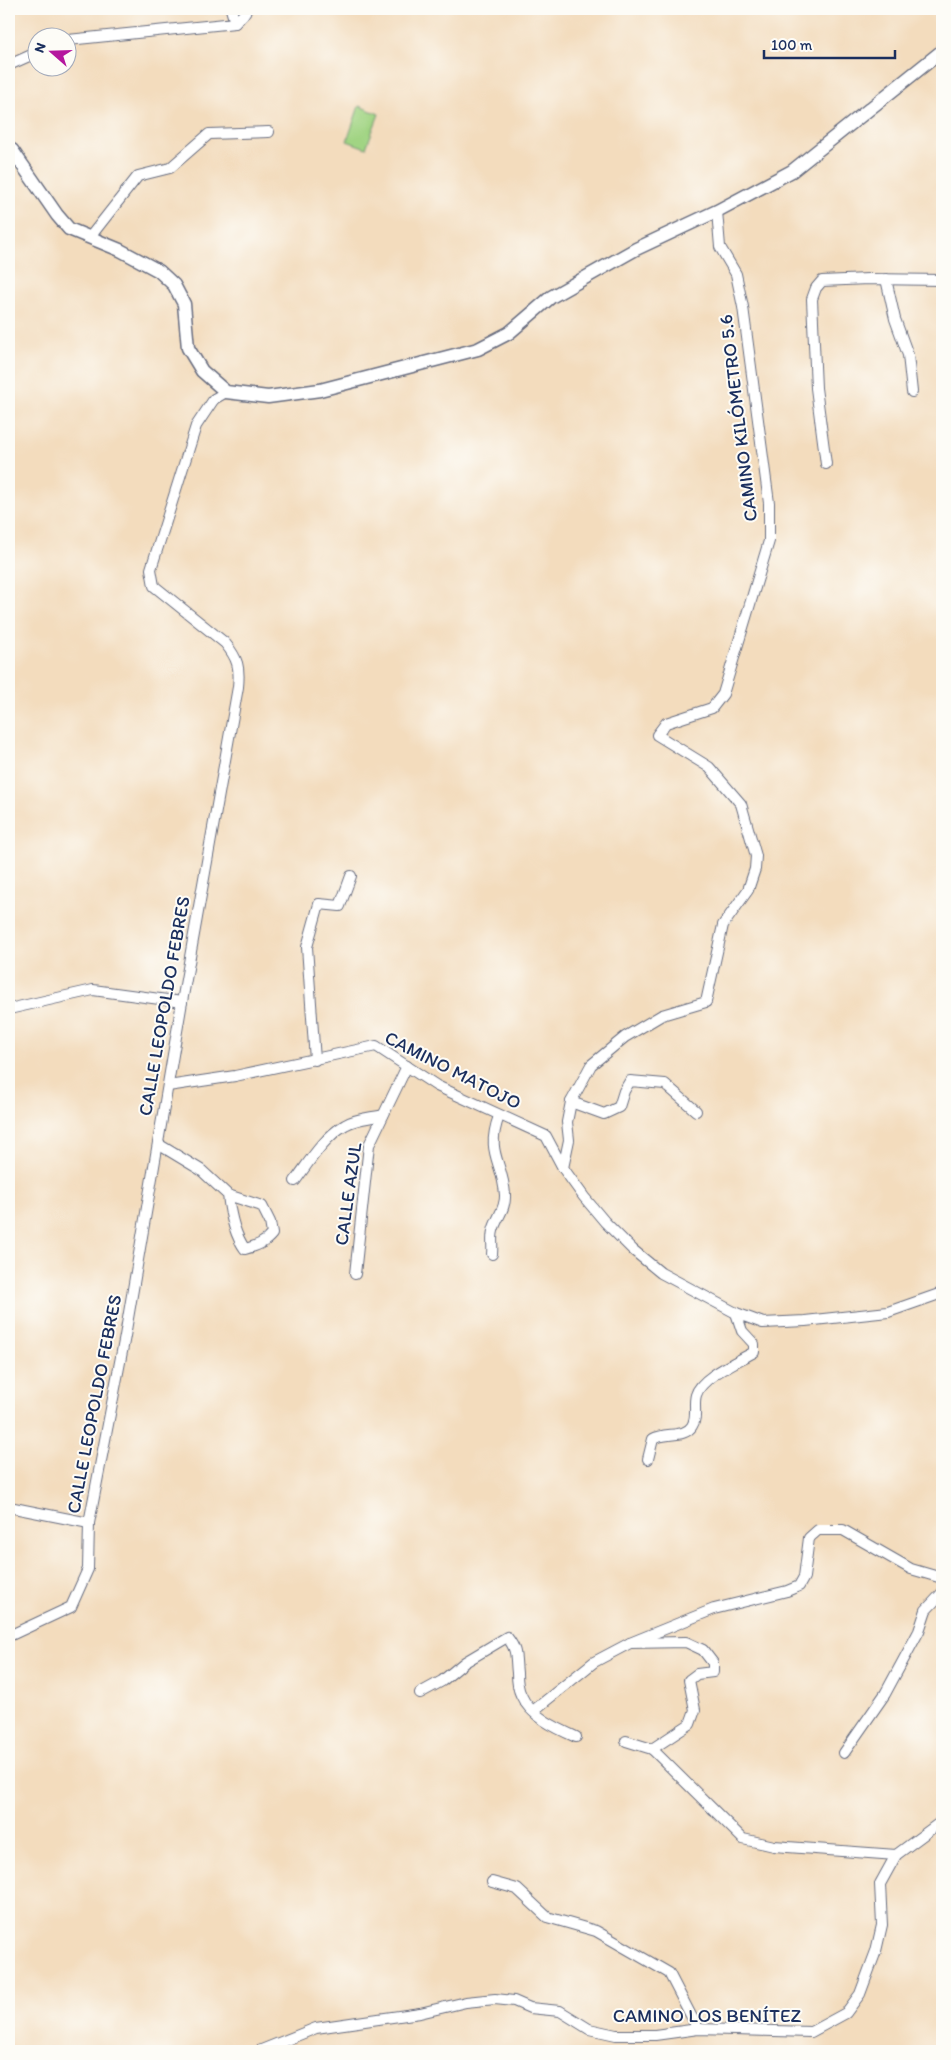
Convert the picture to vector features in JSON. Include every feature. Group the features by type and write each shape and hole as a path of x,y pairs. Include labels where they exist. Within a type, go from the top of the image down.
{"street":[{"path":"230,9 235,22"},
{"path":"78,39 235,22 244,15 246,9"},
{"path":"9,149 12,150 57,215 69,229 120,250 159,271 174,285 184,304 188,348 202,371 226,392 268,397 320,390 478,349 509,333 550,298 636,248 717,211 792,170 942,51"},
{"path":"9,65 28,56"},
{"path":"90,237 138,176 170,168 209,134 269,132"},
{"name":"CAMINO KILÓMETRO 5.6","path":"564,1168 569,1140 568,1122 571,1102 591,1065 625,1037 662,1016 706,1002 722,926 748,890 755,869 756,856 741,804 709,767 657,735 666,722 712,708 723,694 769,542 769,503 743,307 736,274 720,247 717,211"},
{"path":"886,279 895,319 908,355 912,392"},
{"path":"826,464 816,388 812,299 816,288 822,281 942,280"},
{"name":"CALLE LEOPOLDO FEBRES","path":"9,1636 71,1607 88,1569 89,1523 125,1336 237,696 240,668 233,653 225,643 154,586 151,569 196,426 214,399 226,392"},
{"path":"315,1060 307,947 319,904 340,906 351,876"},
{"path":"9,1009 93,990 182,1002"},
{"name":"CAMINO MATOJO","path":"168,1086 235,1076 376,1046 437,1086 546,1136 564,1168 584,1197 605,1222 633,1250 660,1273 736,1313 763,1323 805,1321 888,1312 942,1294"},
{"name":"CALLE AZUL","path":"355,1274 369,1145 407,1066"},
{"path":"571,1102 604,1114 619,1107 624,1091 630,1081 653,1082 665,1084 696,1111"},
{"path":"295,1181 314,1155 335,1132 346,1124 383,1115"},
{"path":"492,1254 493,1231 503,1208 505,1196 502,1178 493,1152 494,1131 499,1116"},
{"path":"158,1144 202,1170 228,1195 262,1206 270,1222 272,1234 267,1240 245,1249 230,1212 228,1195"},
{"path":"648,1458 653,1439 660,1434 685,1432 692,1426 696,1413 696,1396 701,1383 754,1352 754,1344 742,1331 736,1313"},
{"path":"9,1507 89,1523"},
{"path":"533,1711 594,1662 630,1643 714,1609 787,1592 800,1586 804,1577 809,1538 818,1530 843,1530 910,1569 942,1578"},
{"path":"844,1753 885,1694 919,1631 926,1610 942,1593"},
{"path":"420,1693 442,1681 465,1662 507,1637 515,1646 516,1673 521,1695 533,1711 554,1726 576,1737"},
{"path":"630,1643 686,1642 703,1650 713,1664 713,1672 697,1674 690,1680 695,1710 690,1724 652,1749"},
{"path":"626,1741 652,1749 743,1839 774,1846 896,1855"},
{"name":"CAMINO LOS BENÍTEZ","path":"259,2051 316,2028 420,2013 466,2002 495,1999 514,2002 530,2008 560,2011 589,2029 616,2035 656,2035 698,2029 811,2032 846,2013 860,1994 876,1951 882,1925 880,1884 896,1855 942,1821"},
{"path":"492,1882 517,1889 547,1917 596,1931 669,1973 698,2029"}],"green space":[{"path":"359,106 379,114 366,148 347,141"}]}
